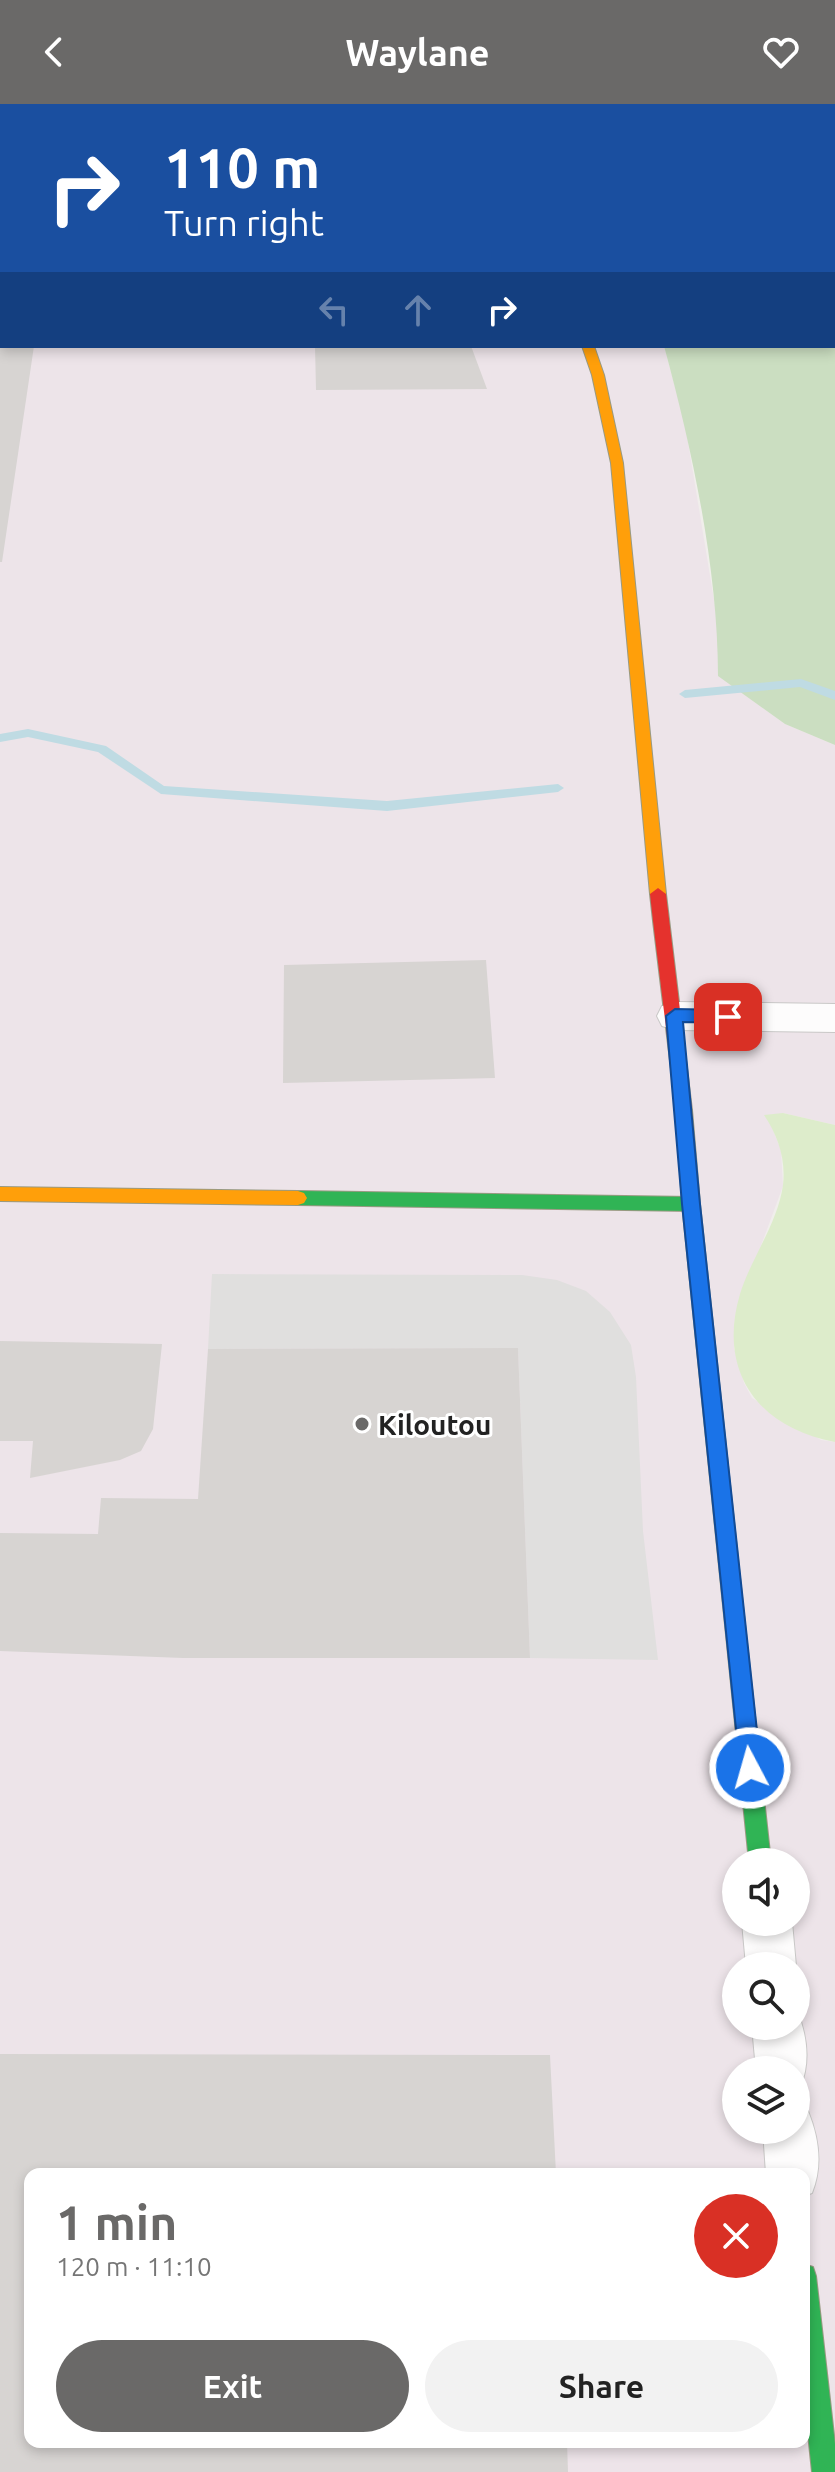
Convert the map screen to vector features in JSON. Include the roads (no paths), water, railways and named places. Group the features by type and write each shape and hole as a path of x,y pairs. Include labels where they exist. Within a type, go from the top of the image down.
{"street":[{"path":"589,348 598,375 617,463 665,971 675,1016 691,1204 759,1848"},
{"path":"675,1016 835,1018"},
{"path":"0,1194 691,1204"},
{"path":"790,2144 792,2168"},
{"path":"810,2332 825,2472"}],"waterway":[{"path":"685,694 801,683 835,696"},
{"path":"0,738 28,733 102,749 161,790 387,806 558,788"}],"place":[{"name":"Kiloutou","path":"362,1424"}]}
